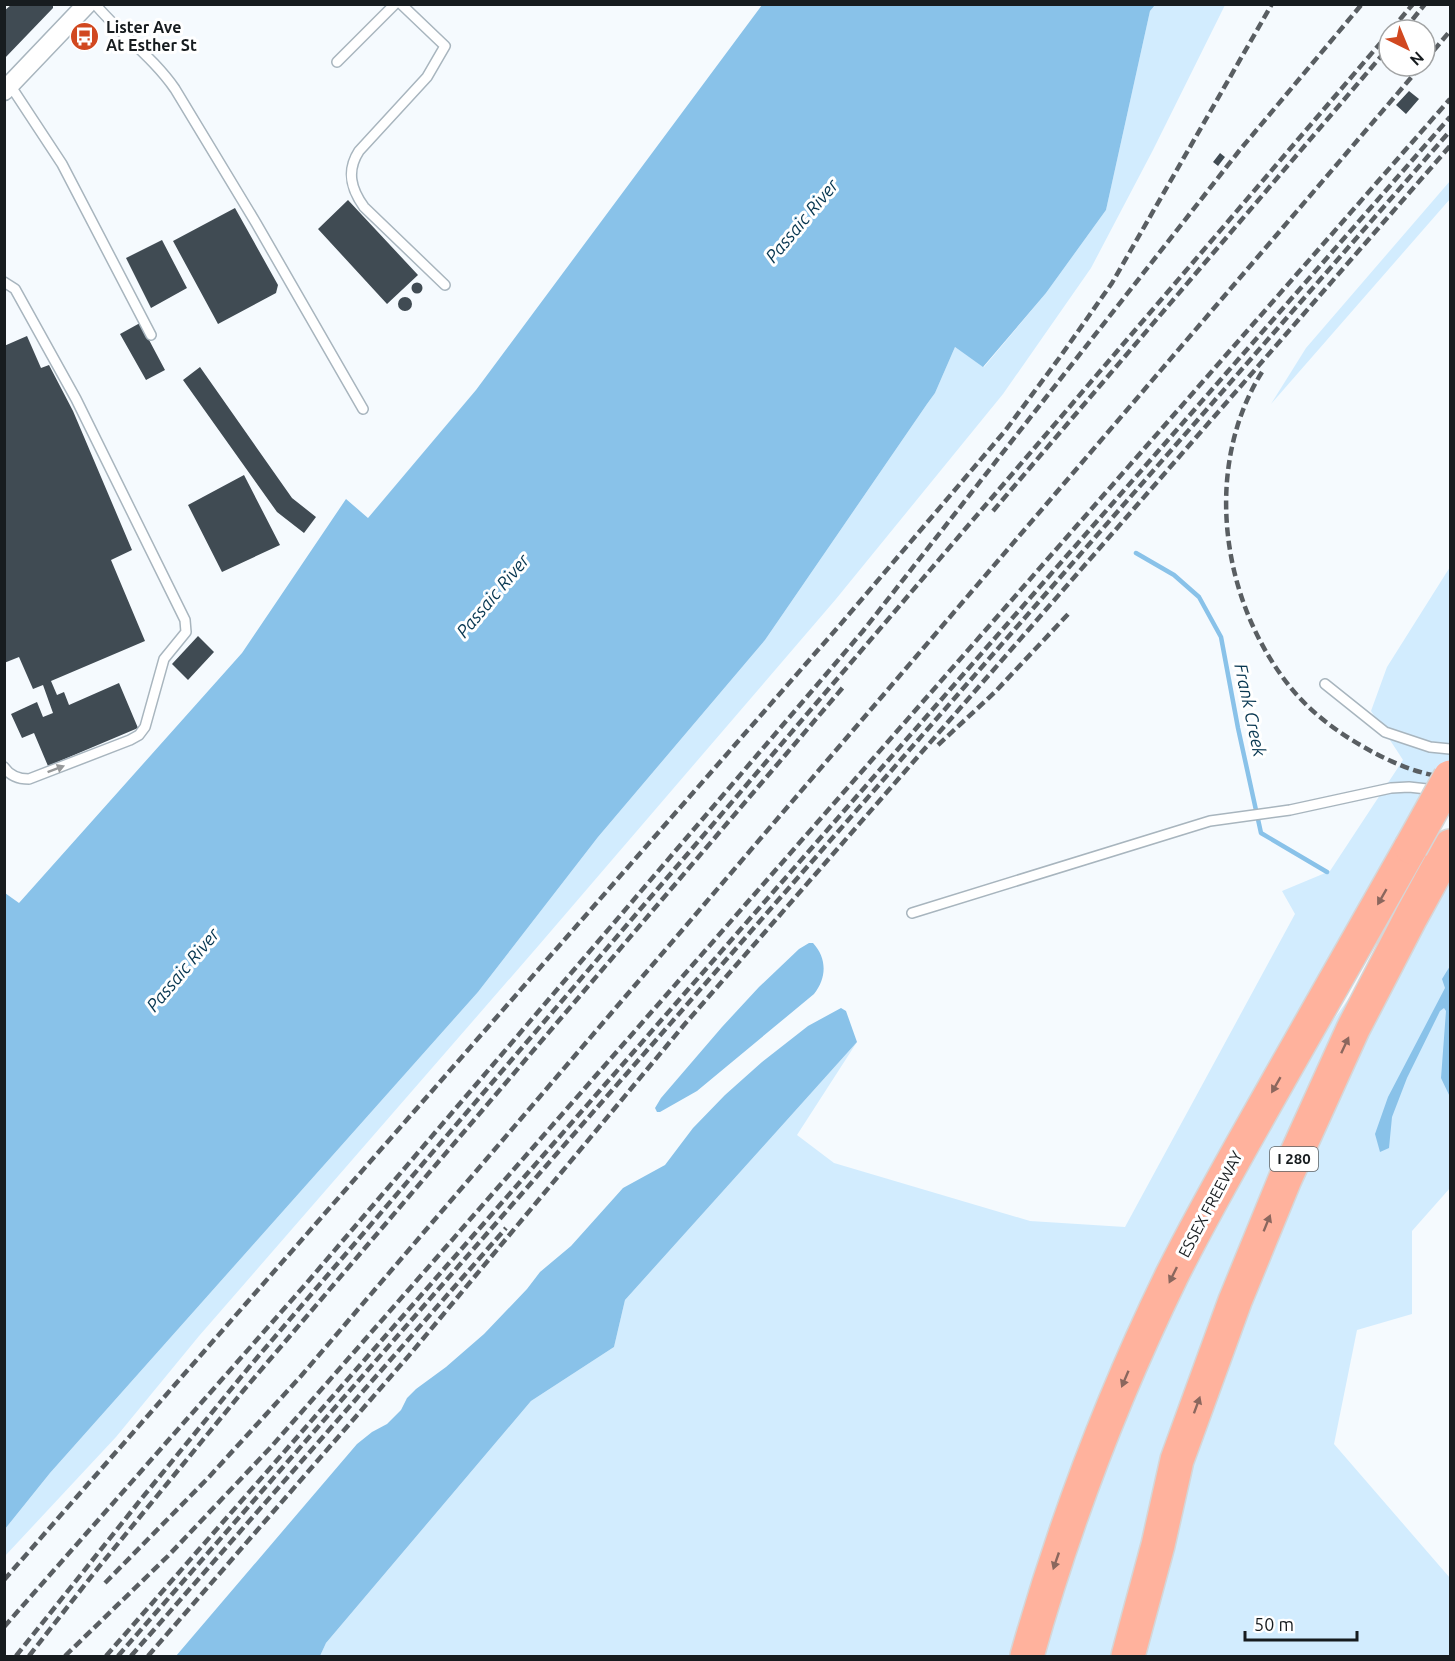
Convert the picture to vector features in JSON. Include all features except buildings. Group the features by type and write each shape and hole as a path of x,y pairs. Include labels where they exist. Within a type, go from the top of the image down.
{"highway":[{"name":"ESSEX FREEWAY","path":"1027,1656 1051,1575 1087,1471 1127,1372 1168,1285 1250,1129 1450,777"},
{"name":"I 280","path":"1128,1656 1158,1545 1177,1460 1235,1301 1285,1179 1357,1019 1444,858"},
{"path":"1107,1656 1143,1538 1177,1460"}],"street":[{"path":"7,88 87,4"}],"lane":[{"path":"95,4 171,83 256,223 363,409"},
{"path":"337,62 395,4"},
{"path":"401,4 445,46 427,77 359,151 353,161 351,178 355,194 364,207 445,285"},
{"path":"7,88 62,164 151,335"},
{"path":"4,282 15,289 71,389 185,620 186,632 164,659 145,727 139,735 29,779 12,776 4,767"},
{"path":"1326,684 1385,732 1430,747 1450,749"},
{"path":"912,914 1210,821 1290,810 1391,788 1409,787 1450,792"}],"shaded area":[{"path":"1155,5 1225,5 1091,268 1003,394 836,599 539,945 199,1336 116,1437 5,1556 5,1529 50,1473 478,992 598,837 765,640 935,393 955,347 984,367 1046,293 1106,210 1150,11"},
{"path":"1450,181 1450,199 1271,404 1306,348"},
{"path":"1450,567 1450,775 1251,1135 1450,857 1450,1188 1412,1231 1412,1314 1357,1330 1334,1444 1450,1578 1450,1656 320,1656 326,1643 531,1401 614,1347 625,1300 857,1042 797,1135 834,1163 1030,1221 1125,1227 1295,914 1282,891 1330,871 1403,760 1371,711 1387,667"}],"water":[{"name":"Passaic River","path":"762,5 1155,5 1150,11 1106,210 1046,293 983,367 955,347 935,393 765,640 598,837 478,992 50,1473 5,1529 5,893 19,903 242,653 346,499 368,518 476,390"},
{"path":"813,943 818,949 824,968 821,981 814,994 697,1091 657,1112 655,1108 661,1098 722,1027 759,987 799,949"},
{"path":"1450,966 1450,1097 1441,1078 1446,1011 1444,1008 1440,1011 1407,1078 1392,1117 1389,1148 1380,1152 1375,1134 1388,1097 1445,988 1442,979"},
{"path":"841,1008 846,1011 857,1042 625,1300 614,1347 531,1401 326,1643 320,1656 176,1656 357,1444 387,1424 401,1410 407,1398 416,1389 484,1334 540,1272 571,1246 623,1188 665,1165 693,1128 725,1095 808,1026"}],"waterway":[{"name":"Frank Creek","path":"1136,553 1174,575 1199,597 1221,637 1261,833 1327,872"}],"railway":[{"path":"4,1580 839,626 1005,431 1112,283 1272,4"},
{"path":"4,1627 305,1285 863,631 1239,151 1362,4"},
{"path":"1401,18 1413,4"},
{"path":"1414,18 1425,4"},
{"path":"1437,47 1450,31"},
{"path":"16,1656 250,1366 1377,47"},
{"path":"993,511 1377,61"},
{"path":"105,1583 209,1477 301,1376 1411,78"},
{"path":"65,1656 168,1556 271,1447 1450,99"},
{"path":"106,1656 1450,117"},
{"path":"118,1656 1450,131"},
{"path":"148,1656 412,1352 684,1025 1450,146"},
{"path":"1262,372 1243,410 1231,450 1226,491 1228,534 1235,576 1248,616 1267,654 1291,688 1327,723 1358,744 1388,760 1419,772 1450,778"},
{"path":"938,745 995,692 1071,611"},
{"path":"29,1656 243,1391 845,685"},
{"path":"131,1656 506,1228"}],"place":[{"name":"Lister Ave At Esther St","path":"85,36"}]}
